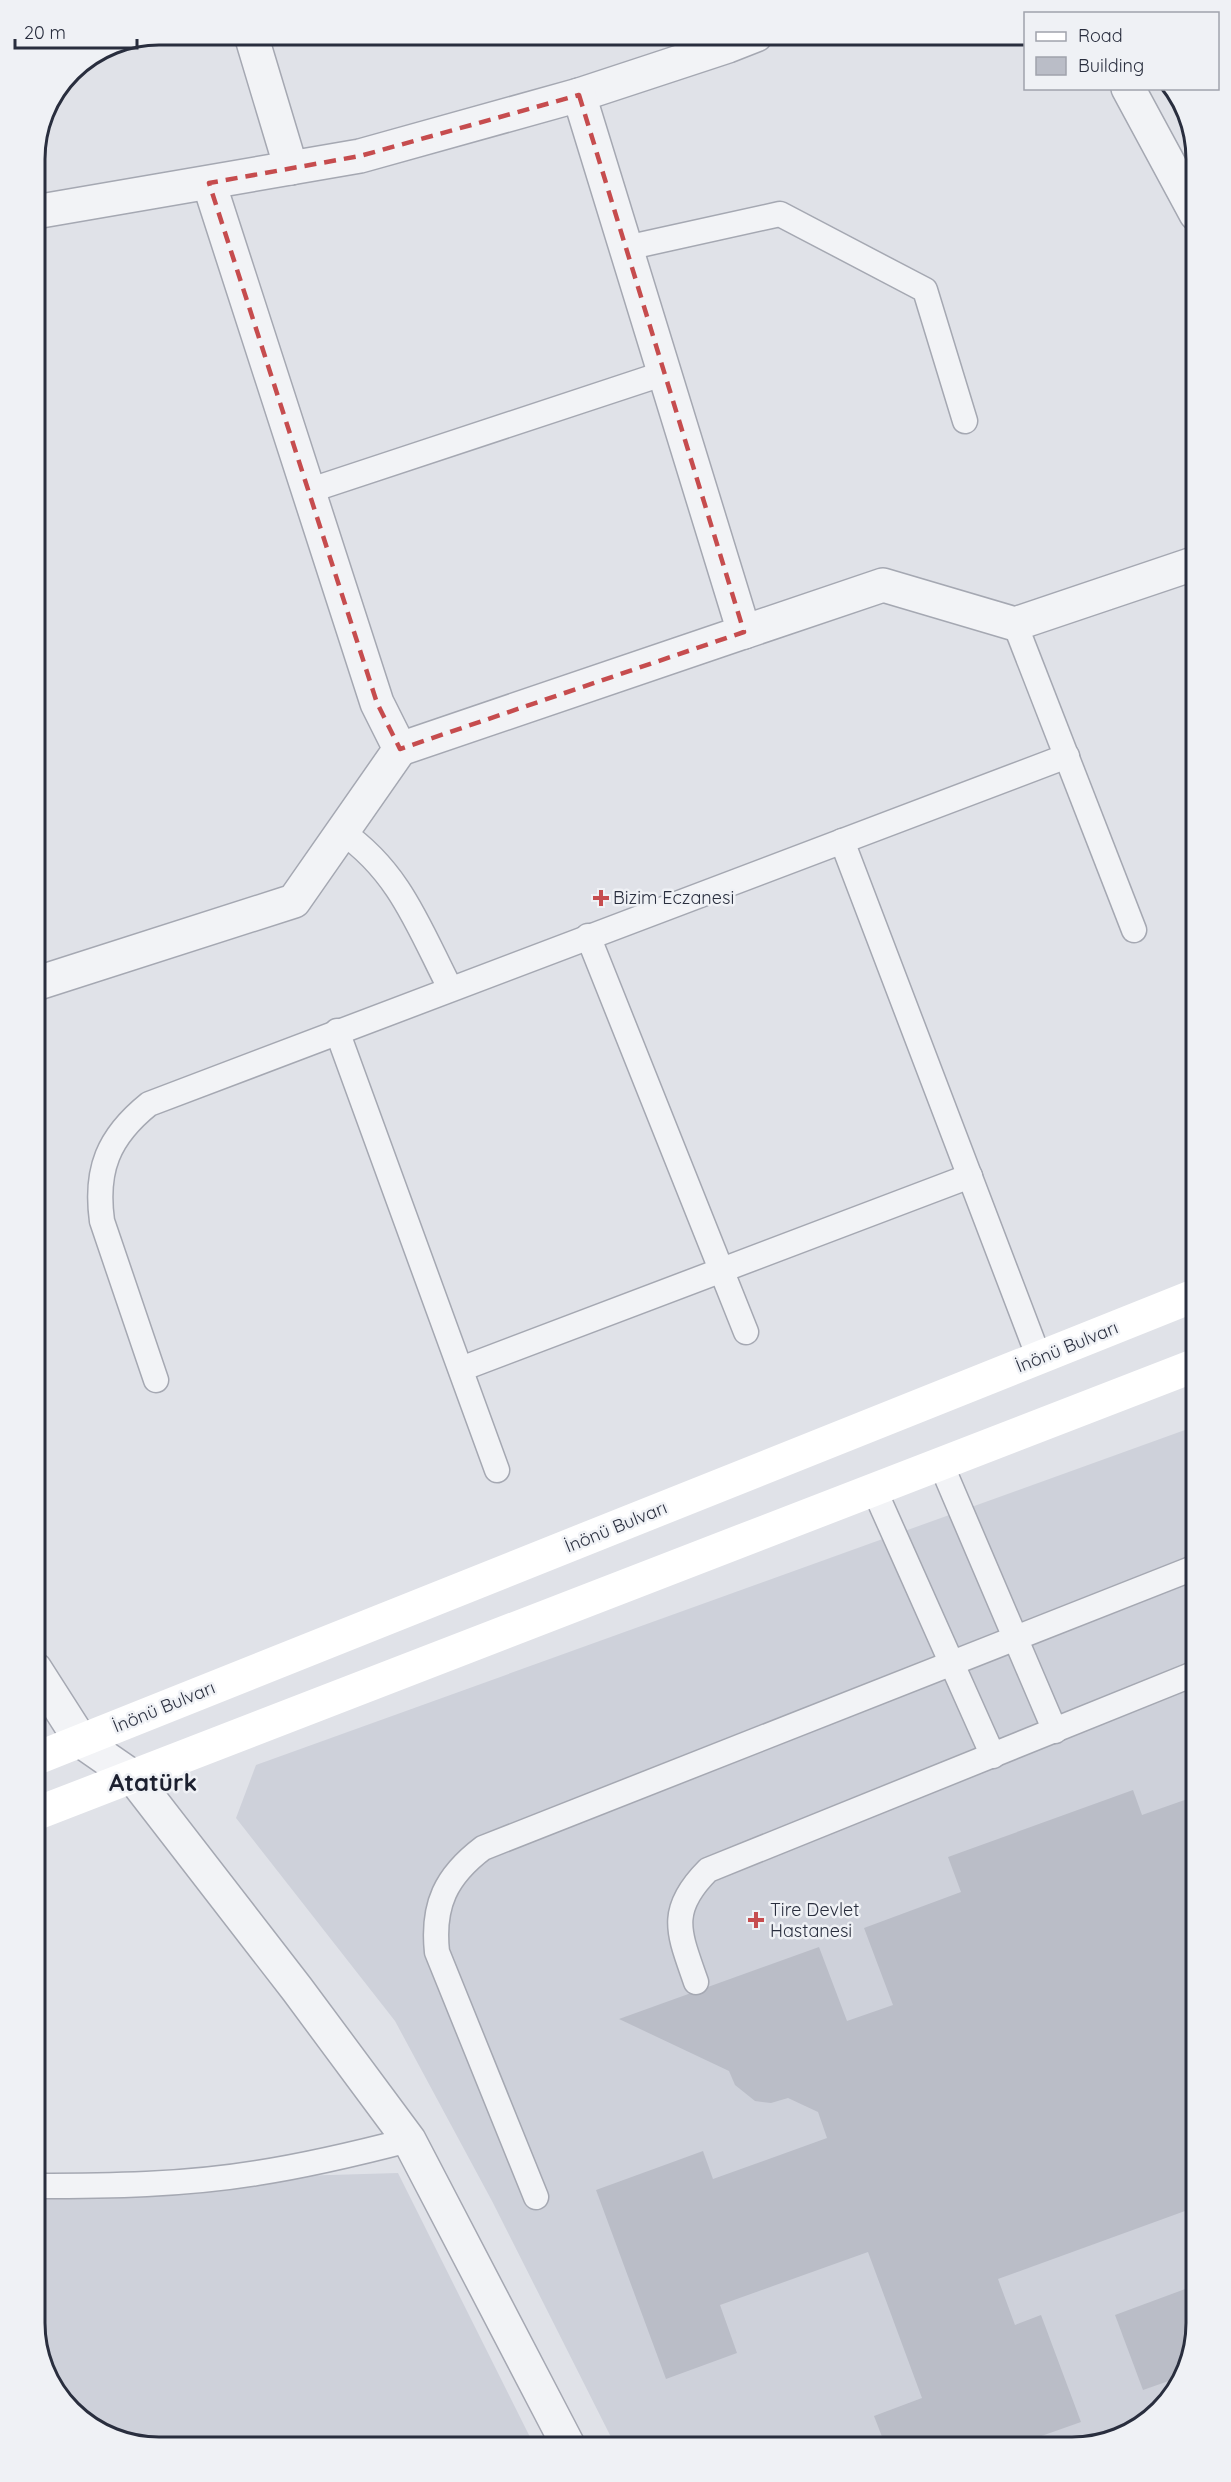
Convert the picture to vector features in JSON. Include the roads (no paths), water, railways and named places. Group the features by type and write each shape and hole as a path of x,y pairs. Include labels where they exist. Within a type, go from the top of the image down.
{"main road":[{"name":"İnönü Bulvarı","path":"45,1755 1186,1299"},
{"path":"45,1810 1186,1369"}],"street":[{"path":"254,45 291,168"},
{"path":"45,210 360,156 579,95 717,45"},
{"path":"1129,90 1186,194"},
{"path":"579,95 744,632"},
{"path":"209,183 377,703 400,749"},
{"path":"45,981 294,901 400,749 883,585 1015,624 1186,567"},
{"path":"45,1684 81,1740 133,1777 297,1989 409,2140 564,2437"}],"lane":[{"path":"626,248 780,214 925,290 965,421"},
{"path":"308,491 664,373"},
{"path":"1015,624 1134,930"},
{"path":"156,1380 102,1221 99,1199 101,1176 107,1154 118,1135 132,1118 149,1104 1067,756"},
{"path":"342,831 386,870 399,890 450,988"},
{"path":"842,841 1039,1358"},
{"path":"588,936 746,1332"},
{"path":"337,1031 497,1470"},
{"path":"461,1369 969,1176"},
{"path":"941,1464 1055,1731"},
{"path":"874,1489 993,1756"},
{"path":"536,2197 437,1952 435,1933 437,1914 443,1895 453,1876 466,1860 483,1848 1186,1572"},
{"path":"696,1982 680,1936 680,1919 684,1903 693,1885 708,1870 1186,1677"},
{"path":"45,2186 185,2182 256,2174 325,2161 409,2140"}],"place":[{"name":"Bizim Eczanesi","path":"601,898"},
{"name":"Tire Devlet Hastanesi","path":"756,1920"}],"district":[{"name":"Atatürk","path":"153,1783"}]}
